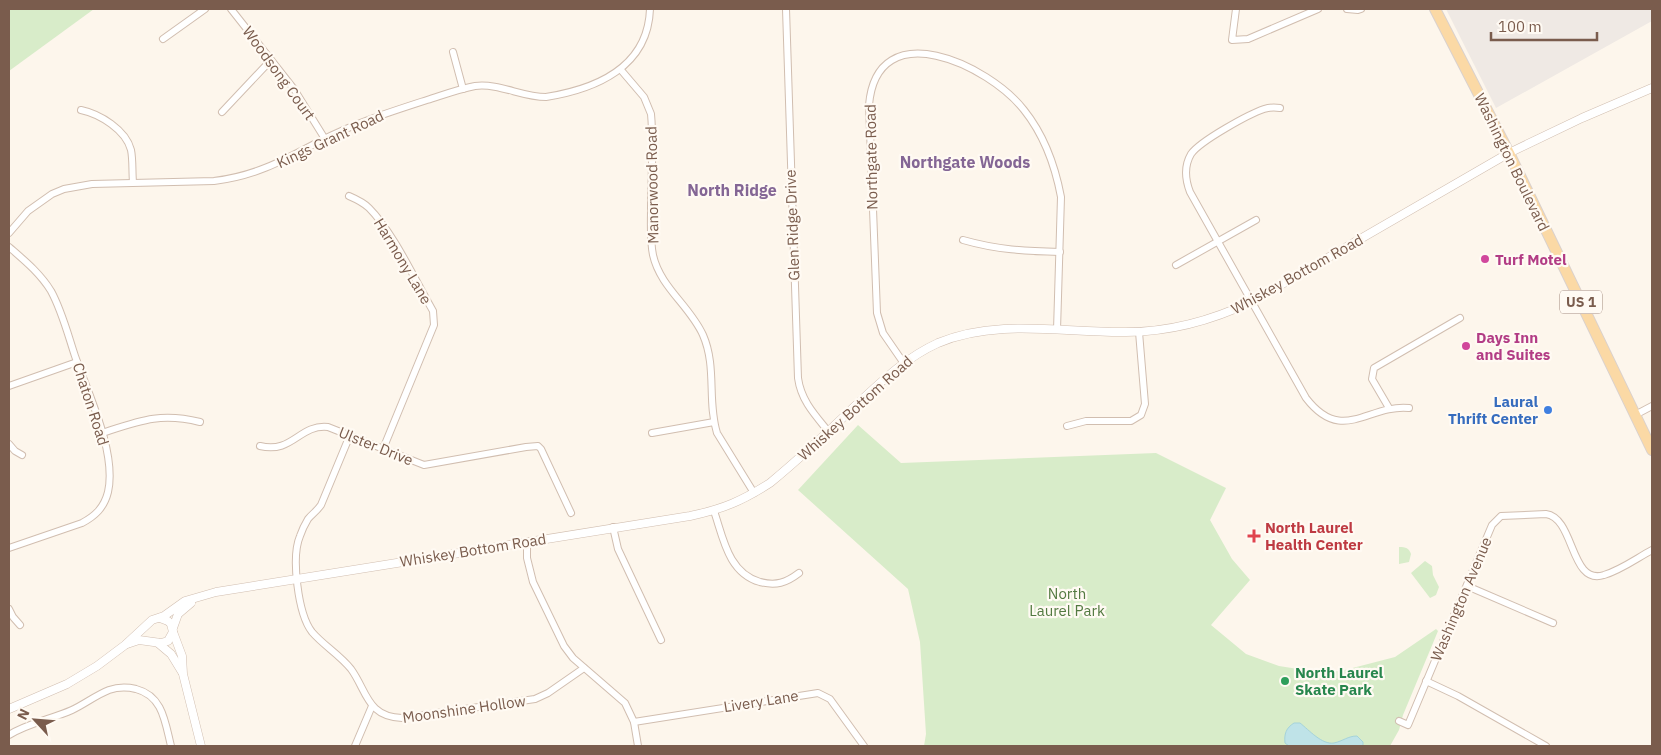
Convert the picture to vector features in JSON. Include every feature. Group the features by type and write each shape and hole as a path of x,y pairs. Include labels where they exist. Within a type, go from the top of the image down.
{"main road":[{"name":"Washington Boulevard","path":"1435,9 1509,153 1652,450"}],"street":[{"path":"163,39 205,9"},
{"name":"Woodsong Court","path":"232,9 305,104 325,139"},
{"name":"Kings Grant Road","path":"9,233 28,211 52,194 64,189 92,184 232,179 275,165 325,139 372,118 463,89 486,86 537,97 546,97 599,83 620,70 630,61 644,38 650,9"},
{"name":"Glen Ridge Drive","path":"786,9 798,378 805,402 828,431"},
{"path":"1236,9 1232,40 1248,39 1318,9"},
{"path":"1347,9 1361,9"},
{"path":"453,52 463,89"},
{"name":"Northgate Road","path":"903,362 883,333 875,299 869,105 874,83 885,66 904,54 934,55 958,62 993,80 1023,109 1045,143 1058,179 1061,197 1057,330"},
{"path":"222,112 271,60"},
{"name":"Manorwood Road","path":"620,70 644,98 651,114 651,230 653,255 656,265 665,283 690,314 703,335 712,370 714,422 721,441 754,493"},
{"name":"Whiskey Bottom Road","path":"160,618 185,602 216,592 714,511 728,507 754,493 783,473 903,362 940,342 983,331 1007,329 1139,332 1191,324 1232,311 1253,301 1509,153 1582,118 1652,88"},
{"path":"1280,108 1273,107 1257,112 1205,140 1191,154 1185,173 1187,183 1302,390 1313,406 1330,418 1349,421 1361,419 1389,408 1409,408"},
{"path":"81,110 95,114 120,133 126,140 131,153 133,182"},
{"name":"Harmony Lane","path":"349,196 368,206 384,227 433,311 435,319 383,449"},
{"path":"1176,265 1256,220"},
{"path":"963,240 1006,250 1060,252"},
{"name":"Chaton Road","path":"9,247 36,271 56,300 102,433 108,462 106,500 96,515 82,523 9,548"},
{"path":"1389,408 1372,379 1374,368 1460,318"},
{"path":"1067,426 1086,421 1131,421 1141,415 1145,404 1139,332"},
{"path":"9,386 77,362"},
{"path":"1636,415 1652,406"},
{"path":"102,433 143,419 158,417 174,417 200,422"},
{"path":"652,433 714,422"},
{"name":"Ulster Drive","path":"260,446 268,448 278,447 314,427 328,427 424,465 538,446 571,513"},
{"path":"350,435 321,505 318,511 309,518 300,535 295,553 297,578 306,622 321,641 349,666 372,706 355,746"},
{"path":"9,444 22,455"},
{"path":"714,511 729,555 736,568 744,574 753,580 774,584 783,583 799,574"},
{"name":"Washington Avenue","path":"1399,721 1408,725 1492,525 1501,516 1508,514 1546,514 1553,516 1561,524 1581,567 1594,576 1604,575 1652,550"},
{"path":"613,527 618,548 662,640"},
{"path":"527,542 528,564 533,582 564,646 573,658 622,699 629,709 634,722 638,746"},
{"path":"1467,586 1554,623"},
{"name":"Whiskey Bottom Road","path":"173,630 178,614 196,598"},
{"path":"9,608 12,617 20,625"},
{"path":"9,709 68,684 97,666 125,645 152,620 160,618 168,621 182,656 183,674 201,746"},
{"path":"149,624 148,634 171,654 183,674"},
{"path":"125,645 139,640 168,641 173,630"},
{"name":"Moonshine Hollow","path":"372,706 383,714 402,718 536,699 584,668"},
{"path":"1426,681 1470,702 1546,746"},
{"path":"9,735 74,709 108,690 124,687 133,688 148,694 160,705 171,746"},
{"name":"Livery Lane","path":"634,722 818,693 830,699 864,746"}],"shaded area":[{"path":"1446,9 1652,9 1652,21 1496,108"}],"green space":[{"path":"9,9 94,9 9,71"},
{"name":"North Laurel Park","path":"858,425 901,463 1156,453 1226,488 1210,520 1232,559 1250,580 1211,625 1246,654 1279,666 1317,672 1341,671 1395,657 1436,629 1438,631 1403,715 1399,730 1390,746 924,746 926,734 920,642 908,589 798,490"},
{"path":"1399,547 1409,550 1411,554 1409,562 1399,564"},
{"path":"1425,561 1432,566 1433,575 1439,587 1436,595 1430,598 1411,573"}],"water":[{"path":"1294,723 1300,723 1325,742 1334,743 1357,736 1363,742 1363,746 1289,746 1285,743 1285,734 1287,729"}],"place":[{"name":"Turf Motel","path":"1485,259"},
{"name":"Days Inn and Suites","path":"1466,346"},
{"name":"Laural Thrift Center","path":"1548,410"},
{"name":"North Laurel Health Center","path":"1254,536"},
{"name":"North Laurel Skate Park","path":"1285,681"}],"district":[{"name":"Northgate Woods","path":"965,162"},
{"name":"North Ridge","path":"732,190"}]}
